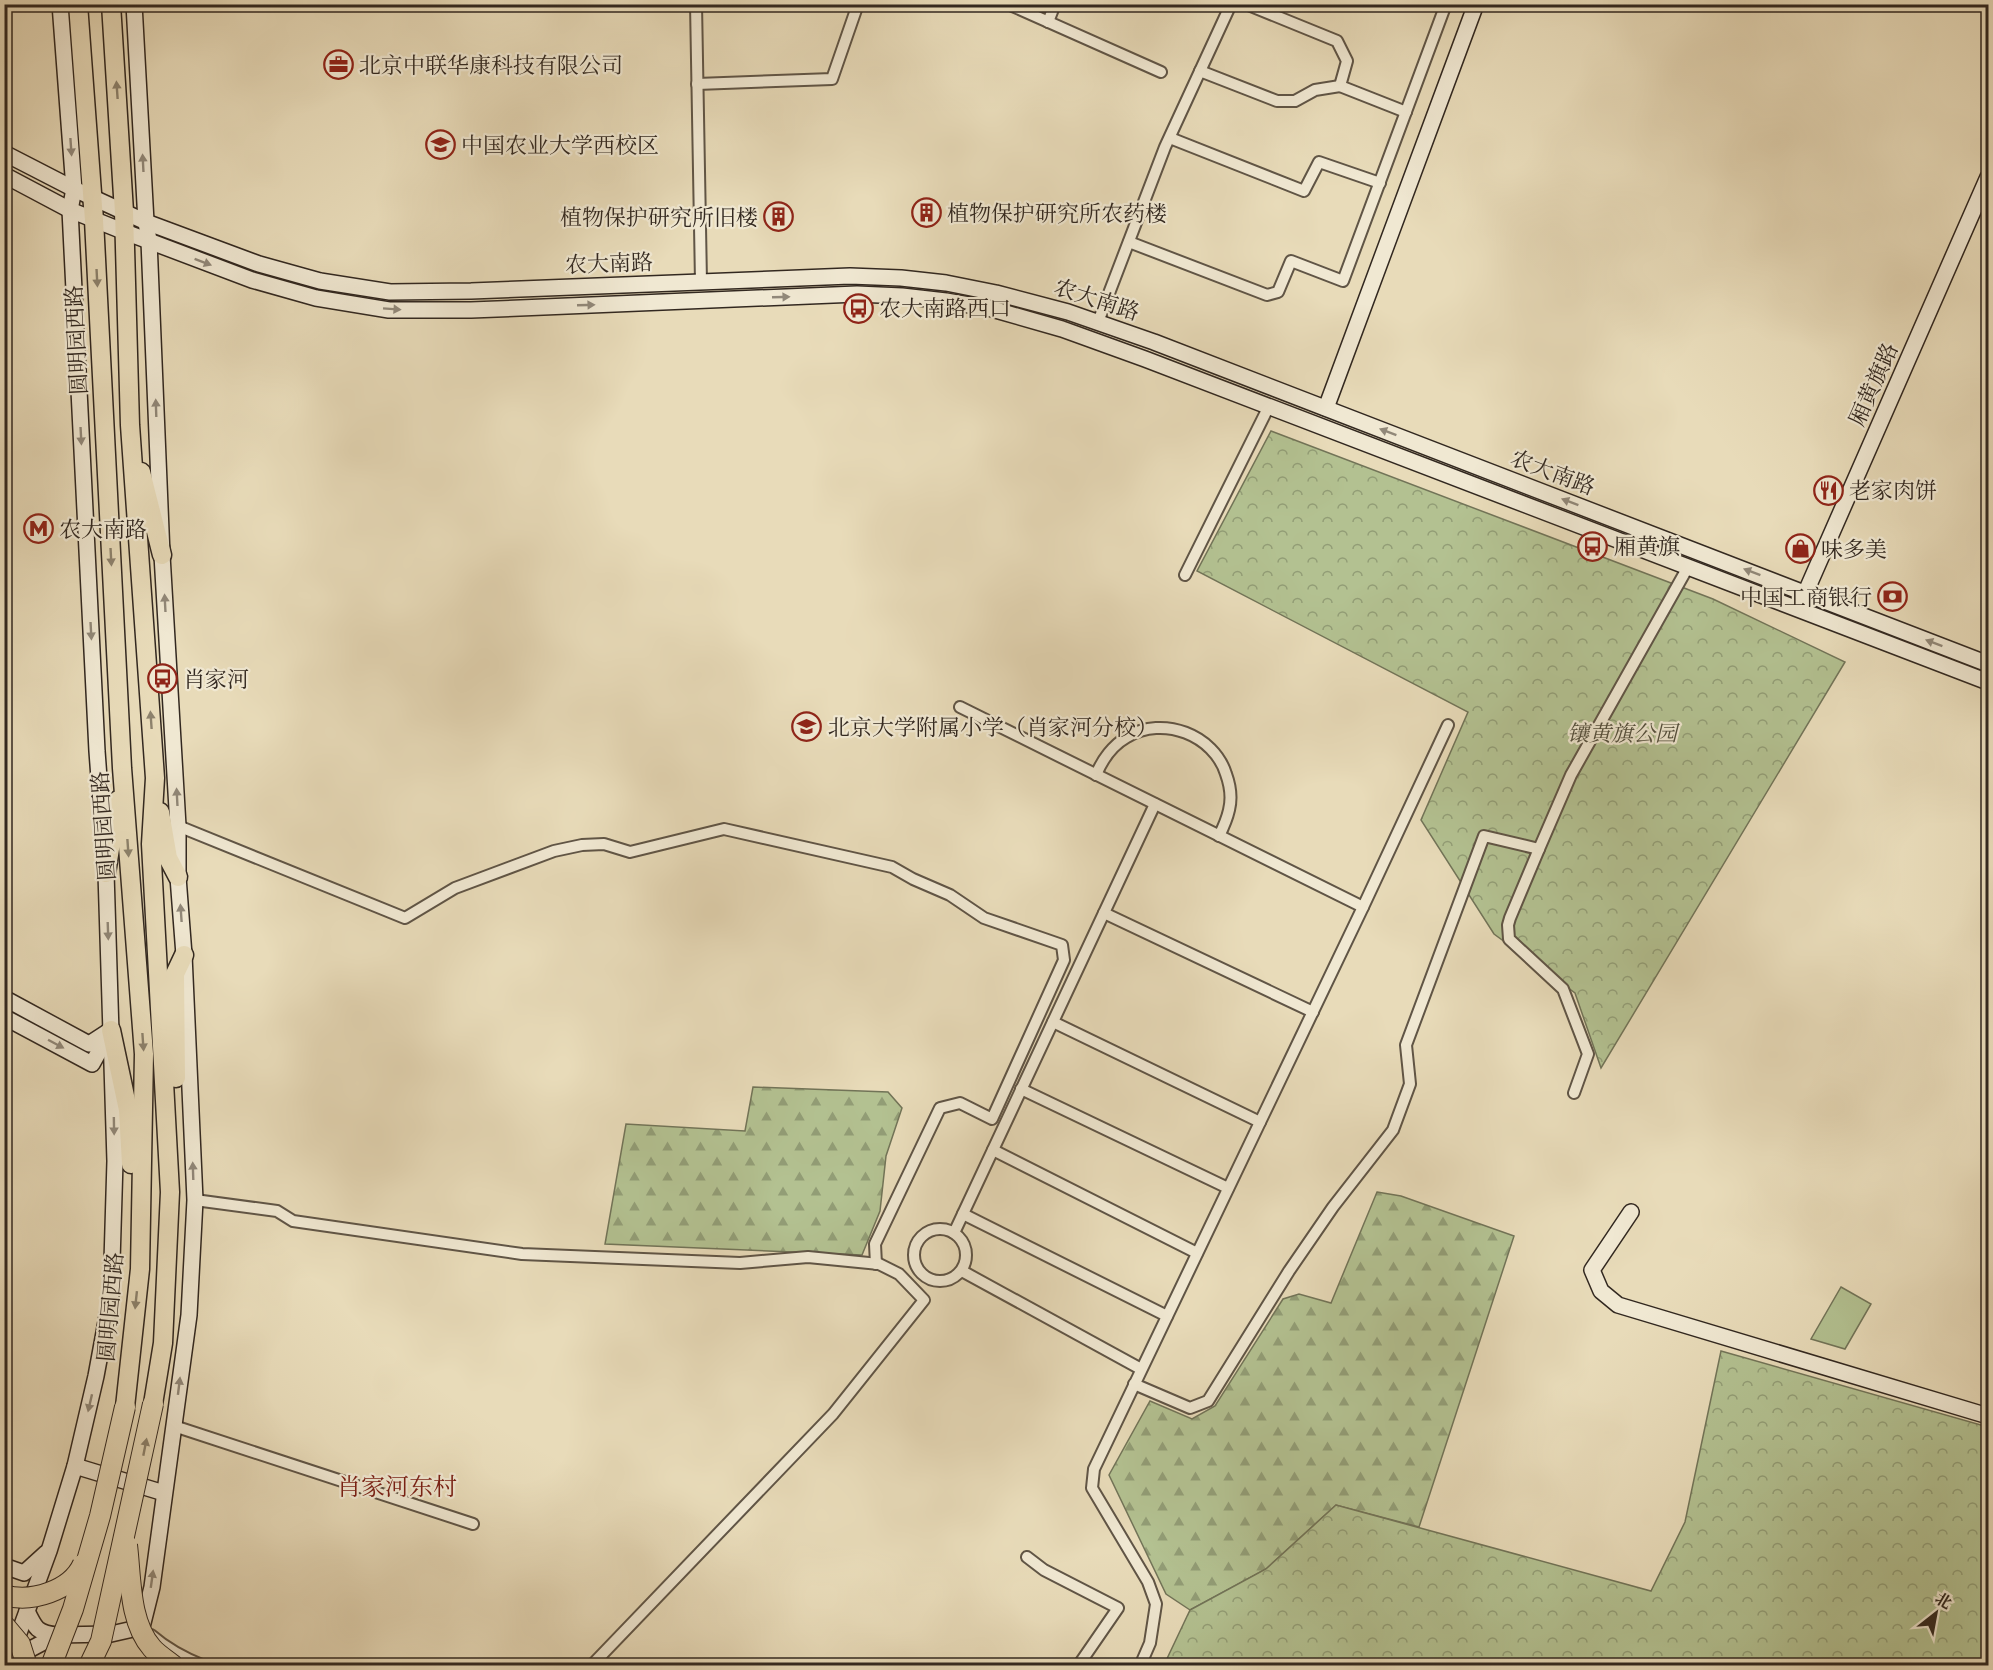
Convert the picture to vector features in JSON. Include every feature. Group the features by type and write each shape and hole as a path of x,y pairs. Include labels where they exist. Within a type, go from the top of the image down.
{"highway":[{"name":"圆明园西路","path":"89,1665 101,1641 153,1404"},
{"name":"圆明园西路","path":"51,1665 73,1609 100,1516 125,1407"},
{"path":"4,1595 16,1598 44,1594 70,1582 82,1567 100,1516"},
{"path":"125,1528 133,1602 139,1625 151,1648 174,1665"},
{"path":"4,1625 20,1644 27,1665"}],"main road":[{"name":"圆明园西路","path":"78,4 93,198 123,768 144,1054 140,1269 125,1407"},
{"path":"111,4 124,212"},
{"name":"圆明园西路","path":"124,212 130,425 155,778 151,844 170,1192 163,1343 153,1404"},
{"path":"130,425 162,555"},
{"path":"106,873 123,768"},
{"path":"155,778 168,858 178,877"},
{"path":"166,1110 176,1088 175,974 184,955"},
{"path":"111,1030 128,1110 140,1269"}],"street":[{"path":"60,4 74,189"},
{"path":"134,4 149,241 162,555 178,826 178,877 184,955 195,1200 189,1315 152,1587 142,1627"},
{"path":"696,4 701,282"},
{"path":"697,84 832,79 858,4"},
{"path":"1008,4 1161,72"},
{"path":"1048,22 1055,4"},
{"path":"1098,322 1170,138 1231,4"},
{"path":"1246,4 1337,41 1347,61 1340,86"},
{"path":"1129,242 1267,296 1278,292 1291,261 1343,281 1446,4"},
{"path":"1326,408 1476,4"},
{"path":"1200,70 1277,101 1294,101 1315,90 1340,86 1406,112"},
{"path":"1170,138 1304,191 1319,162 1380,183"},
{"name":"农大南路","path":"4,153 146,222 259,264 320,281 390,292 471,291 850,276 901,278 996,292 1068,312 1154,342 1989,664"},
{"name":"农大南路","path":"4,175 70,210 252,280 316,298 390,310 471,310 857,294 946,301 992,309 1062,329 1269,406 1989,682"},
{"name":"厢黄旗路","path":"1798,609 1989,177"},
{"name":"圆明园西路","path":"7,1665 48,1551 75,1466 96,1376 111,1295 115,1161 106,873 97,751 70,210 74,189"},
{"path":"1185,575 1269,406"},
{"path":"1574,1093 1588,1054 1563,989 1509,939 1508,925 1571,775 1688,567"},
{"path":"960,707 1363,907"},
{"path":"1140,1665 1150,1643 1156,1604 1148,1582 1092,1488 1094,1469 1448,725"},
{"path":"1095,775 1111,750 1128,736 1149,728 1171,728 1193,735 1211,747 1224,765 1230,787 1230,809 1219,836"},
{"path":"954,1233 1155,804"},
{"path":"178,826 405,918 455,888 554,851 582,845 604,844 630,852 724,829 892,867 913,879 951,895 984,918 1062,945 1064,960 992,1119 960,1103 940,1108 875,1244 876,1264"},
{"path":"1134,1384 1190,1408 1208,1401 1295,1262 1333,1207 1393,1130 1410,1084 1406,1045 1484,837 1539,849"},
{"path":"1104,913 1313,1012"},
{"path":"4,998 89,1044 111,1030"},
{"path":"4,1017 92,1064 111,1030"},
{"path":"1053,1022 1260,1122"},
{"path":"1022,1089 1228,1188"},
{"path":"993,1150 1197,1253"},
{"path":"195,1200 277,1211 293,1221 522,1254 740,1263 808,1257 876,1264 899,1274 924,1300"},
{"path":"1631,1212 1592,1270 1601,1292 1618,1305 1989,1416"},
{"path":"963,1214 1167,1316"},
{"path":"938,1229 954,1233 964,1246 965,1263 962,1270 948,1281 931,1281 923,1276 913,1261 916,1243 930,1231 938,1229"},
{"path":"962,1270 1142,1369"},
{"path":"591,1665 833,1414 924,1300 931,1281"},
{"path":"174,1426 473,1524"},
{"path":"75,1466 164,1493"},
{"path":"4,1566 24,1573 48,1551"},
{"path":"1027,1557 1044,1570 1118,1608 1078,1665"},
{"path":"27,1611 34,1626 43,1634 111,1634 142,1627"},
{"path":"142,1627 169,1649 184,1658 204,1665"},
{"path":"21,1665 25,1652 57,1635"}],"green space":[{"name":"镶黄旗公园","path":"1271,431 1713,599 1845,662 1601,1068 1575,993 1494,934 1421,820 1468,712 1197,571"},
{"path":"753,1087 888,1092 902,1108 886,1156 880,1211 862,1255 605,1244 626,1124 745,1131"},
{"path":"1377,1192 1401,1196 1514,1236 1419,1527 1336,1505 1266,1569 1190,1610 1166,1594 1109,1475 1150,1401 1192,1419 1215,1406 1283,1299 1299,1294 1331,1303"},
{"path":"1841,1287 1871,1304 1845,1349 1811,1339"},
{"path":"1721,1351 1988,1427 1988,1665 1164,1665 1190,1610 1266,1569 1336,1505 1651,1591 1685,1522"}],"place":[{"name":"北京中联华康科技有限公司","path":"338,65"},
{"name":"中国农业大学西校区","path":"440,145"},
{"name":"植物保护研究所农药楼","path":"926,213"},
{"name":"植物保护研究所旧楼","path":"779,217"},
{"name":"农大南路西口","path":"858,308"},
{"name":"老家肉饼","path":"1828,490"},
{"name":"农大南路","path":"38,529"},
{"name":"厢黄旗","path":"1593,546"},
{"name":"味多美","path":"1800,549"},
{"name":"中国工商银行","path":"1893,597"},
{"name":"肖家河","path":"162,679"},
{"name":"北京大学附属小学（肖家河分校）","path":"807,727"}],"district":[{"name":"肖家河东村","path":"397,1487"}]}
